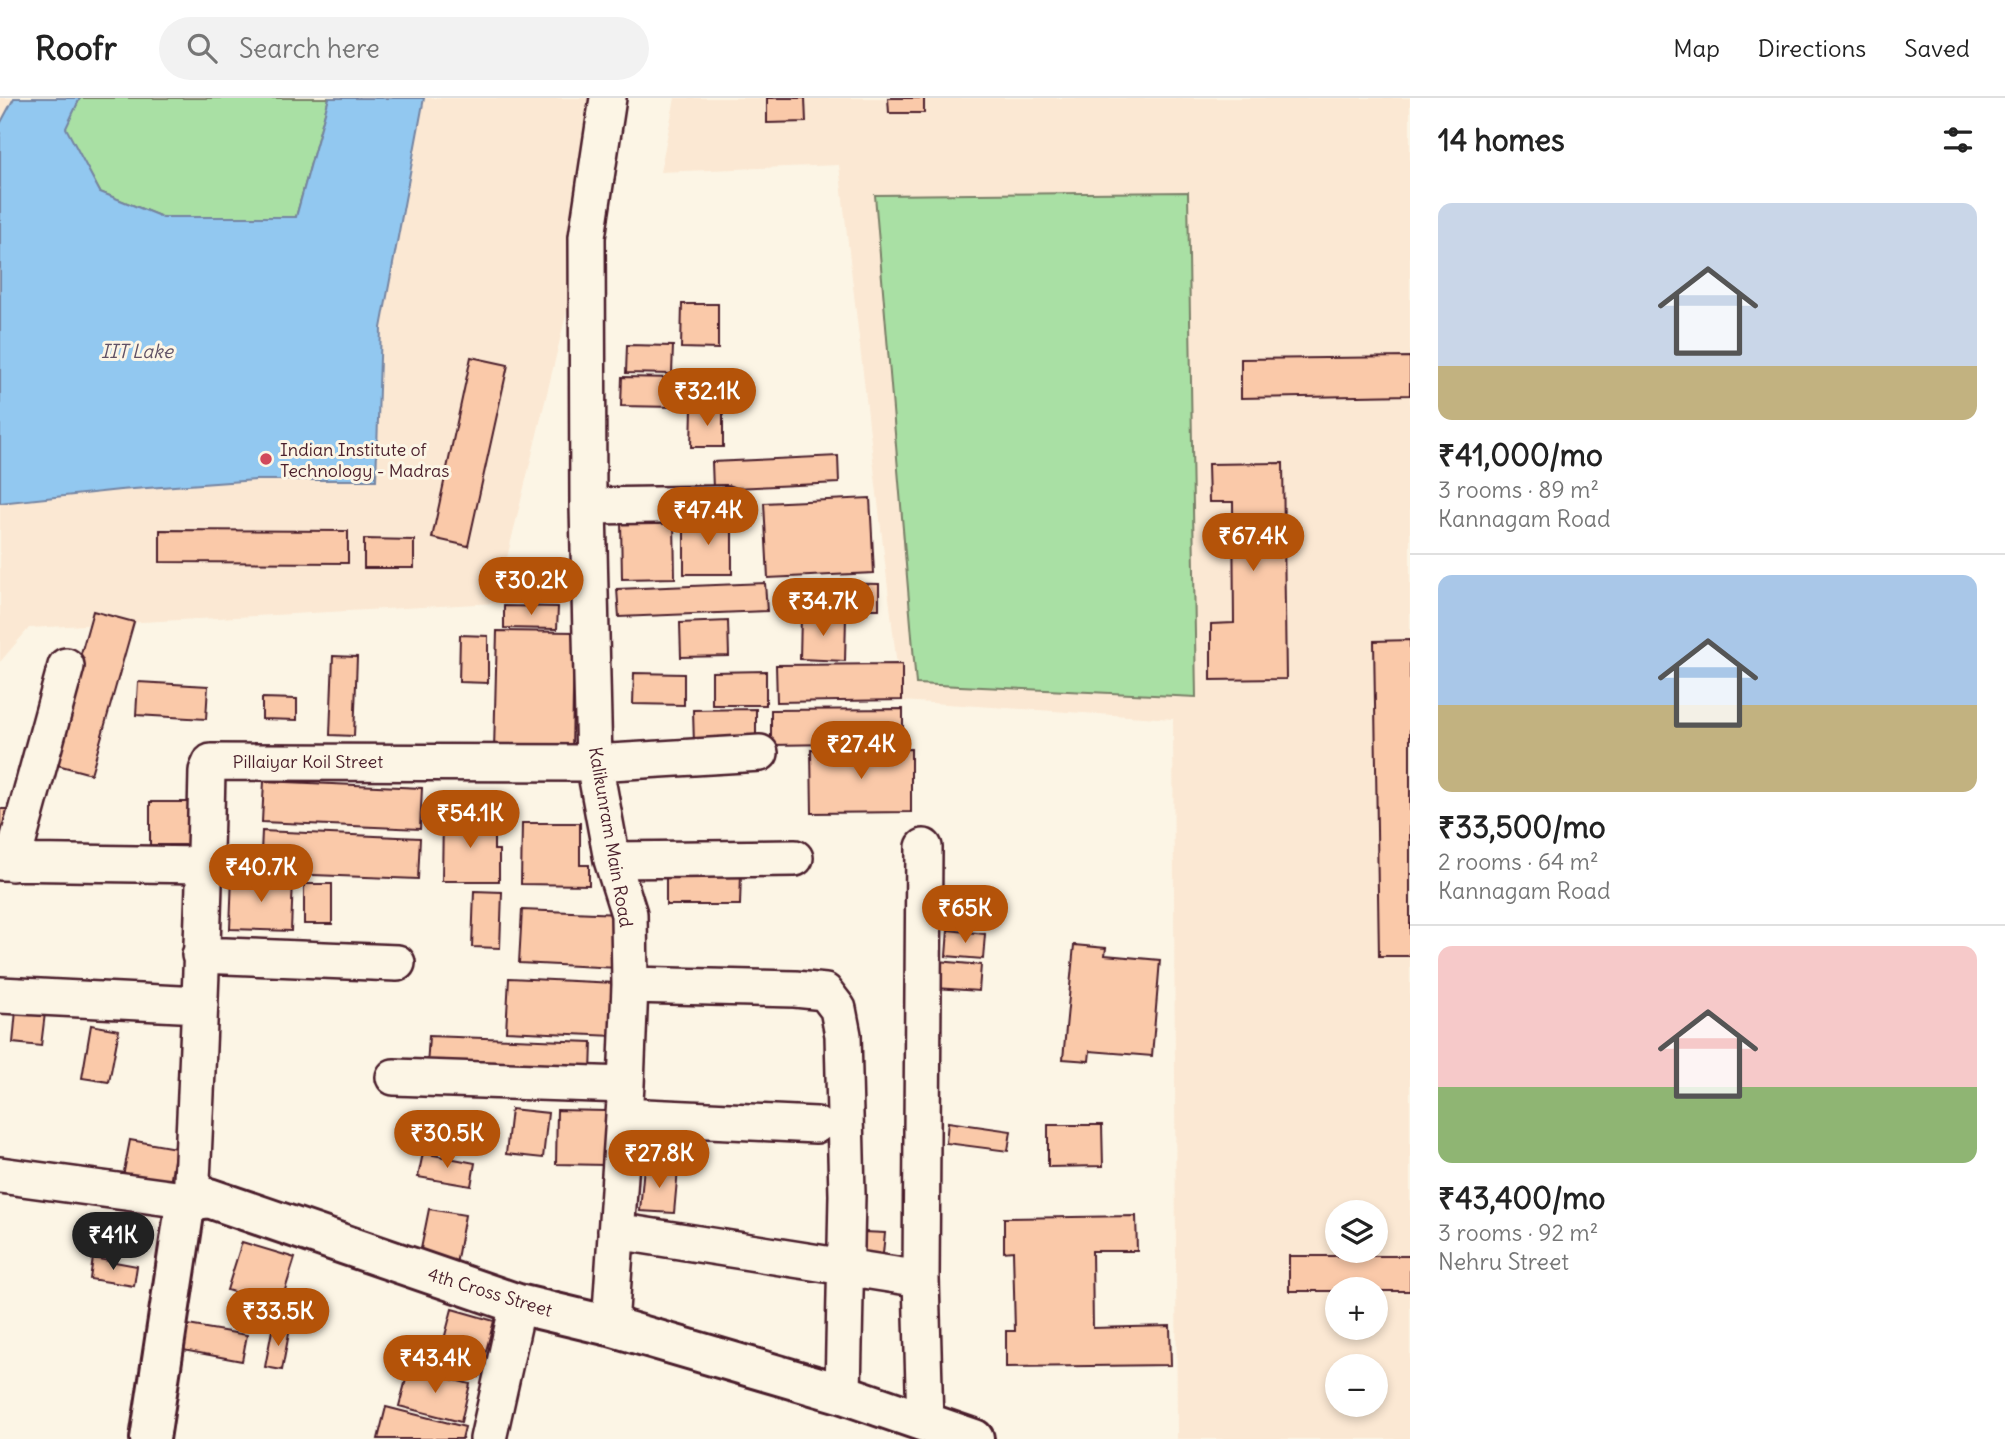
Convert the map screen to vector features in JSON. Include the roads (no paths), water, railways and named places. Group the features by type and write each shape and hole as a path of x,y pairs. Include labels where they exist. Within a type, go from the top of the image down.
{"street":[{"name":"Kalikunram Main Road","path":"608,98 587,237 588,506 594,763 612,859 629,914 630,985 625,1100 610,1326"},
{"path":"588,506 726,504"},
{"path":"66,666 6,863 205,865"},
{"name":"Pillaiyar Koil Street","path":"191,1201 205,865 206,771 211,762 594,763 760,753"},
{"path":"925,847 920,1279 925,1423"},
{"path":"612,859 795,858"},
{"path":"200,955 397,963"},
{"path":"630,985 825,992 838,1009 843,1035 847,1268 843,1394"},
{"path":"0,995 200,1005"},
{"path":"394,1076 625,1100 816,1125"},
{"name":"4th Cross Street","path":"0,1175 191,1201 209,1198 518,1304 610,1326 843,1394 974,1439"},
{"path":"150,1439 184,1214 191,1201"},
{"path":"616,1231 920,1279"},
{"path":"488,1439 518,1304"}],"water":[{"name":"IIT Lake","path":"14,98 80,98 66,128 100,192 162,217 296,217 329,98 424,98 381,328 376,480 256,480 120,490 0,503 0,124"}],"place":[{"name":"Indian Institute of Technology - Madras","path":"266,459"}]}
